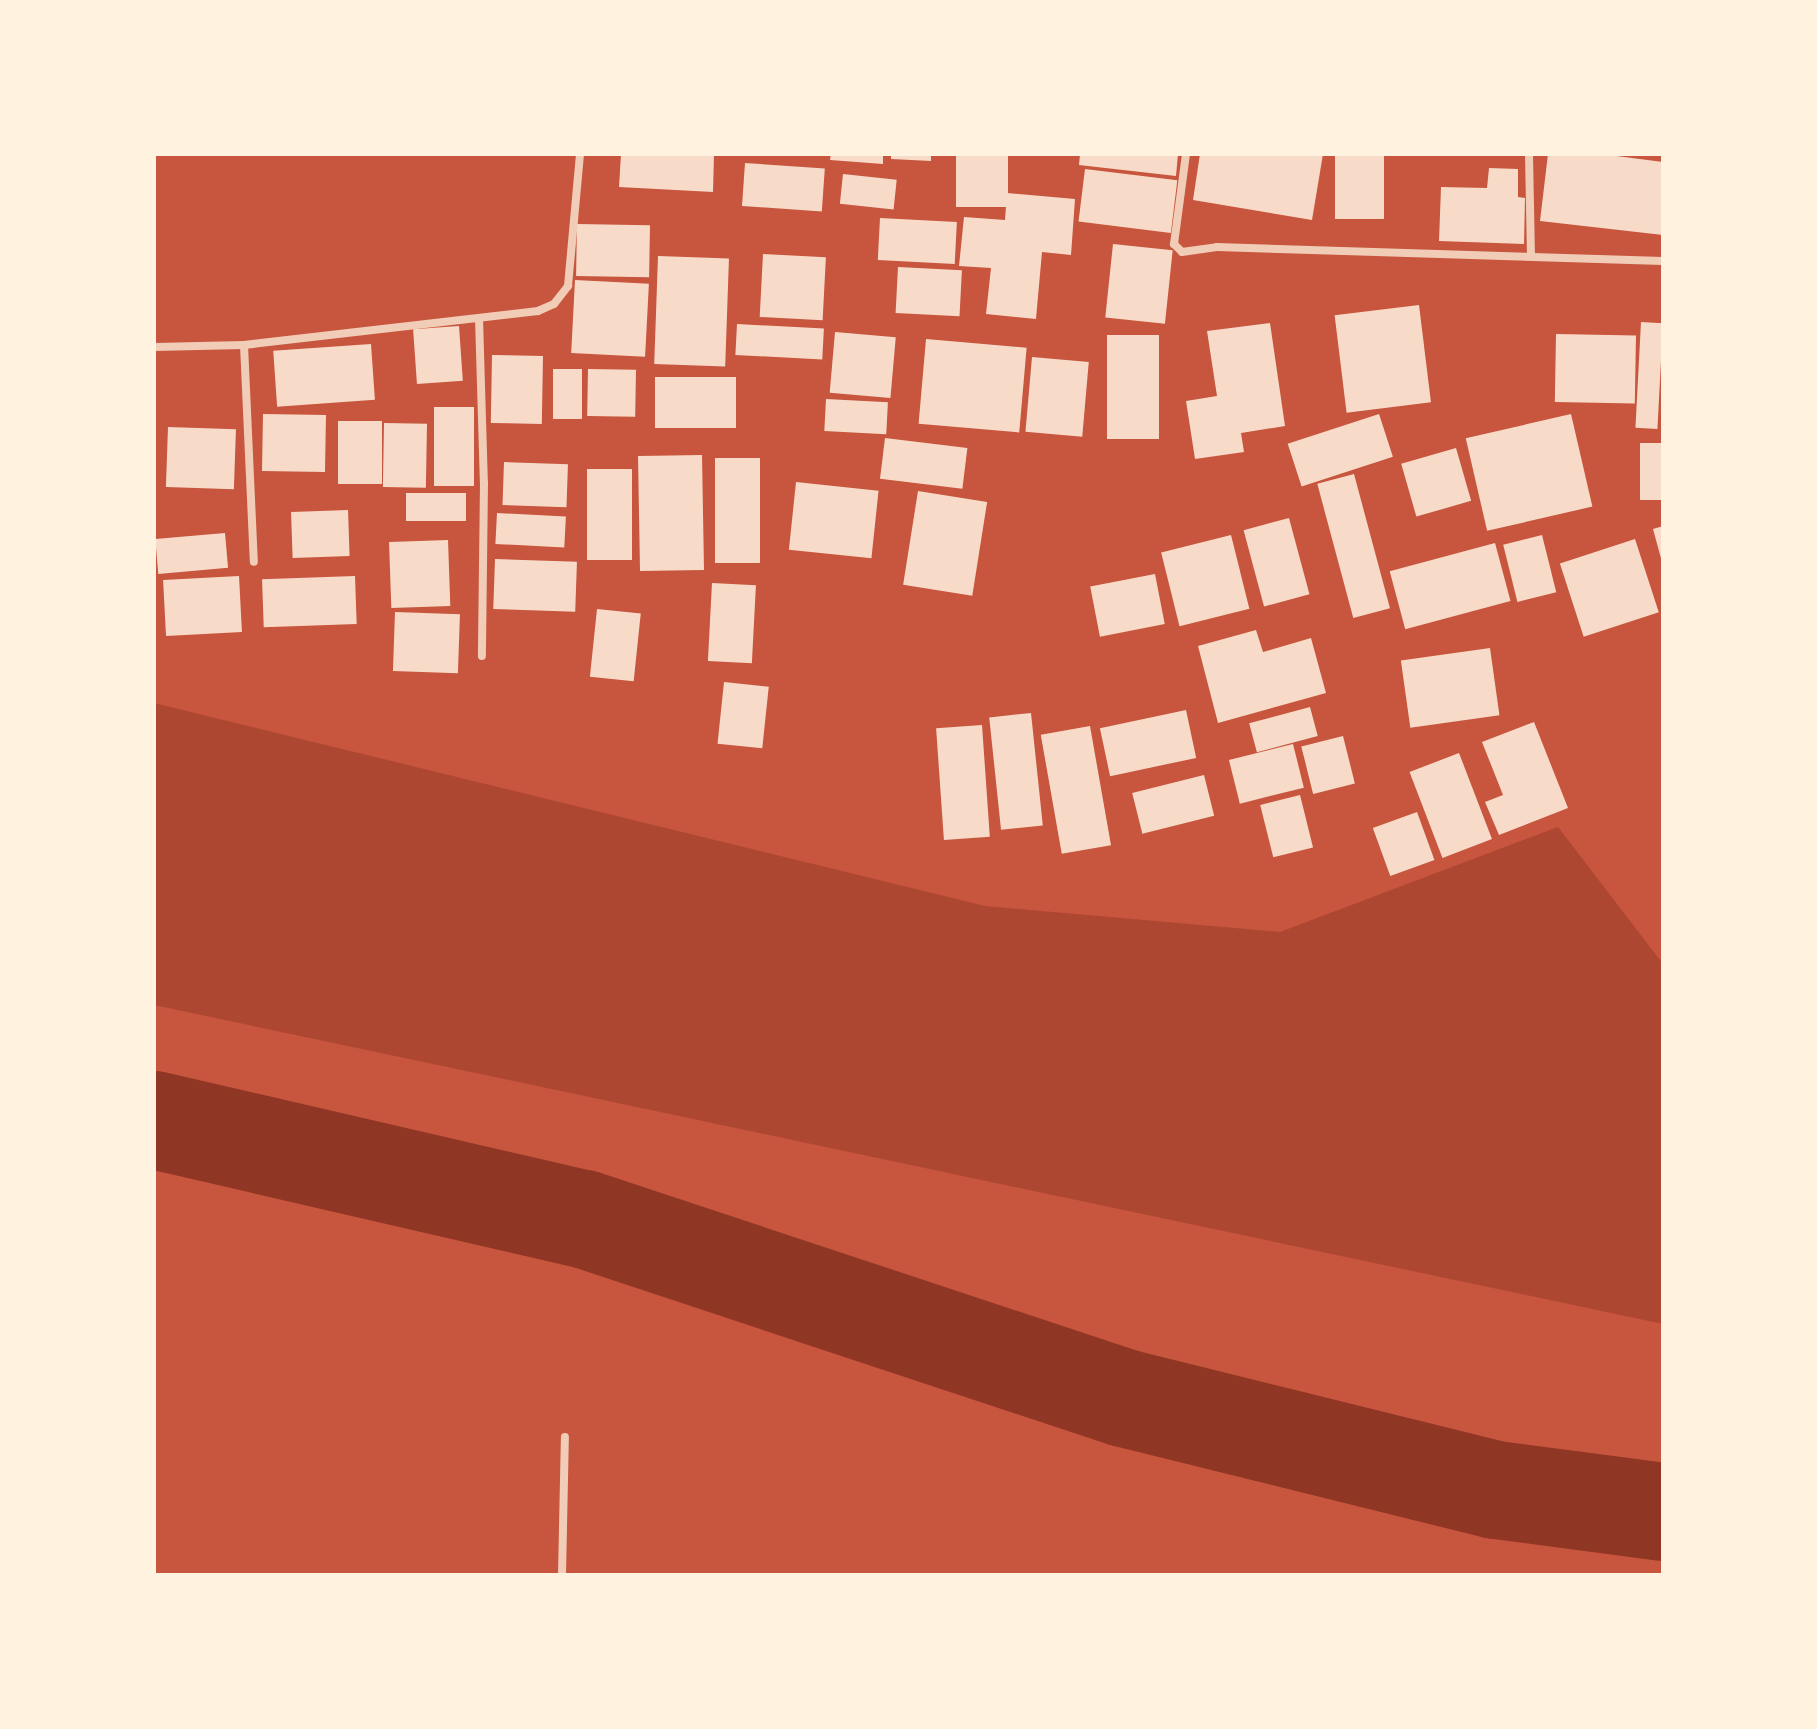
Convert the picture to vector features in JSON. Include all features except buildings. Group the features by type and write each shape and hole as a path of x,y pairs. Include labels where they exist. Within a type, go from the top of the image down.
{"street":[{"path":"154,347 244,345 538,311 554,304 568,286 580,154"},
{"path":"1186,154 1174,244 1182,252 1217,247 1663,261"},
{"path":"1529,154 1531,255"},
{"path":"479,318 484,483 482,656"},
{"path":"244,345 254,562"},
{"path":"562,1575 565,1437"}],"shaded area":[{"path":"154,703 985,906 1280,932 1558,827 1663,964 1663,1324 154,1005"}],"waterway":[{"path":"154,1120 584,1219 1124,1398 1496,1490 1663,1512"}]}
